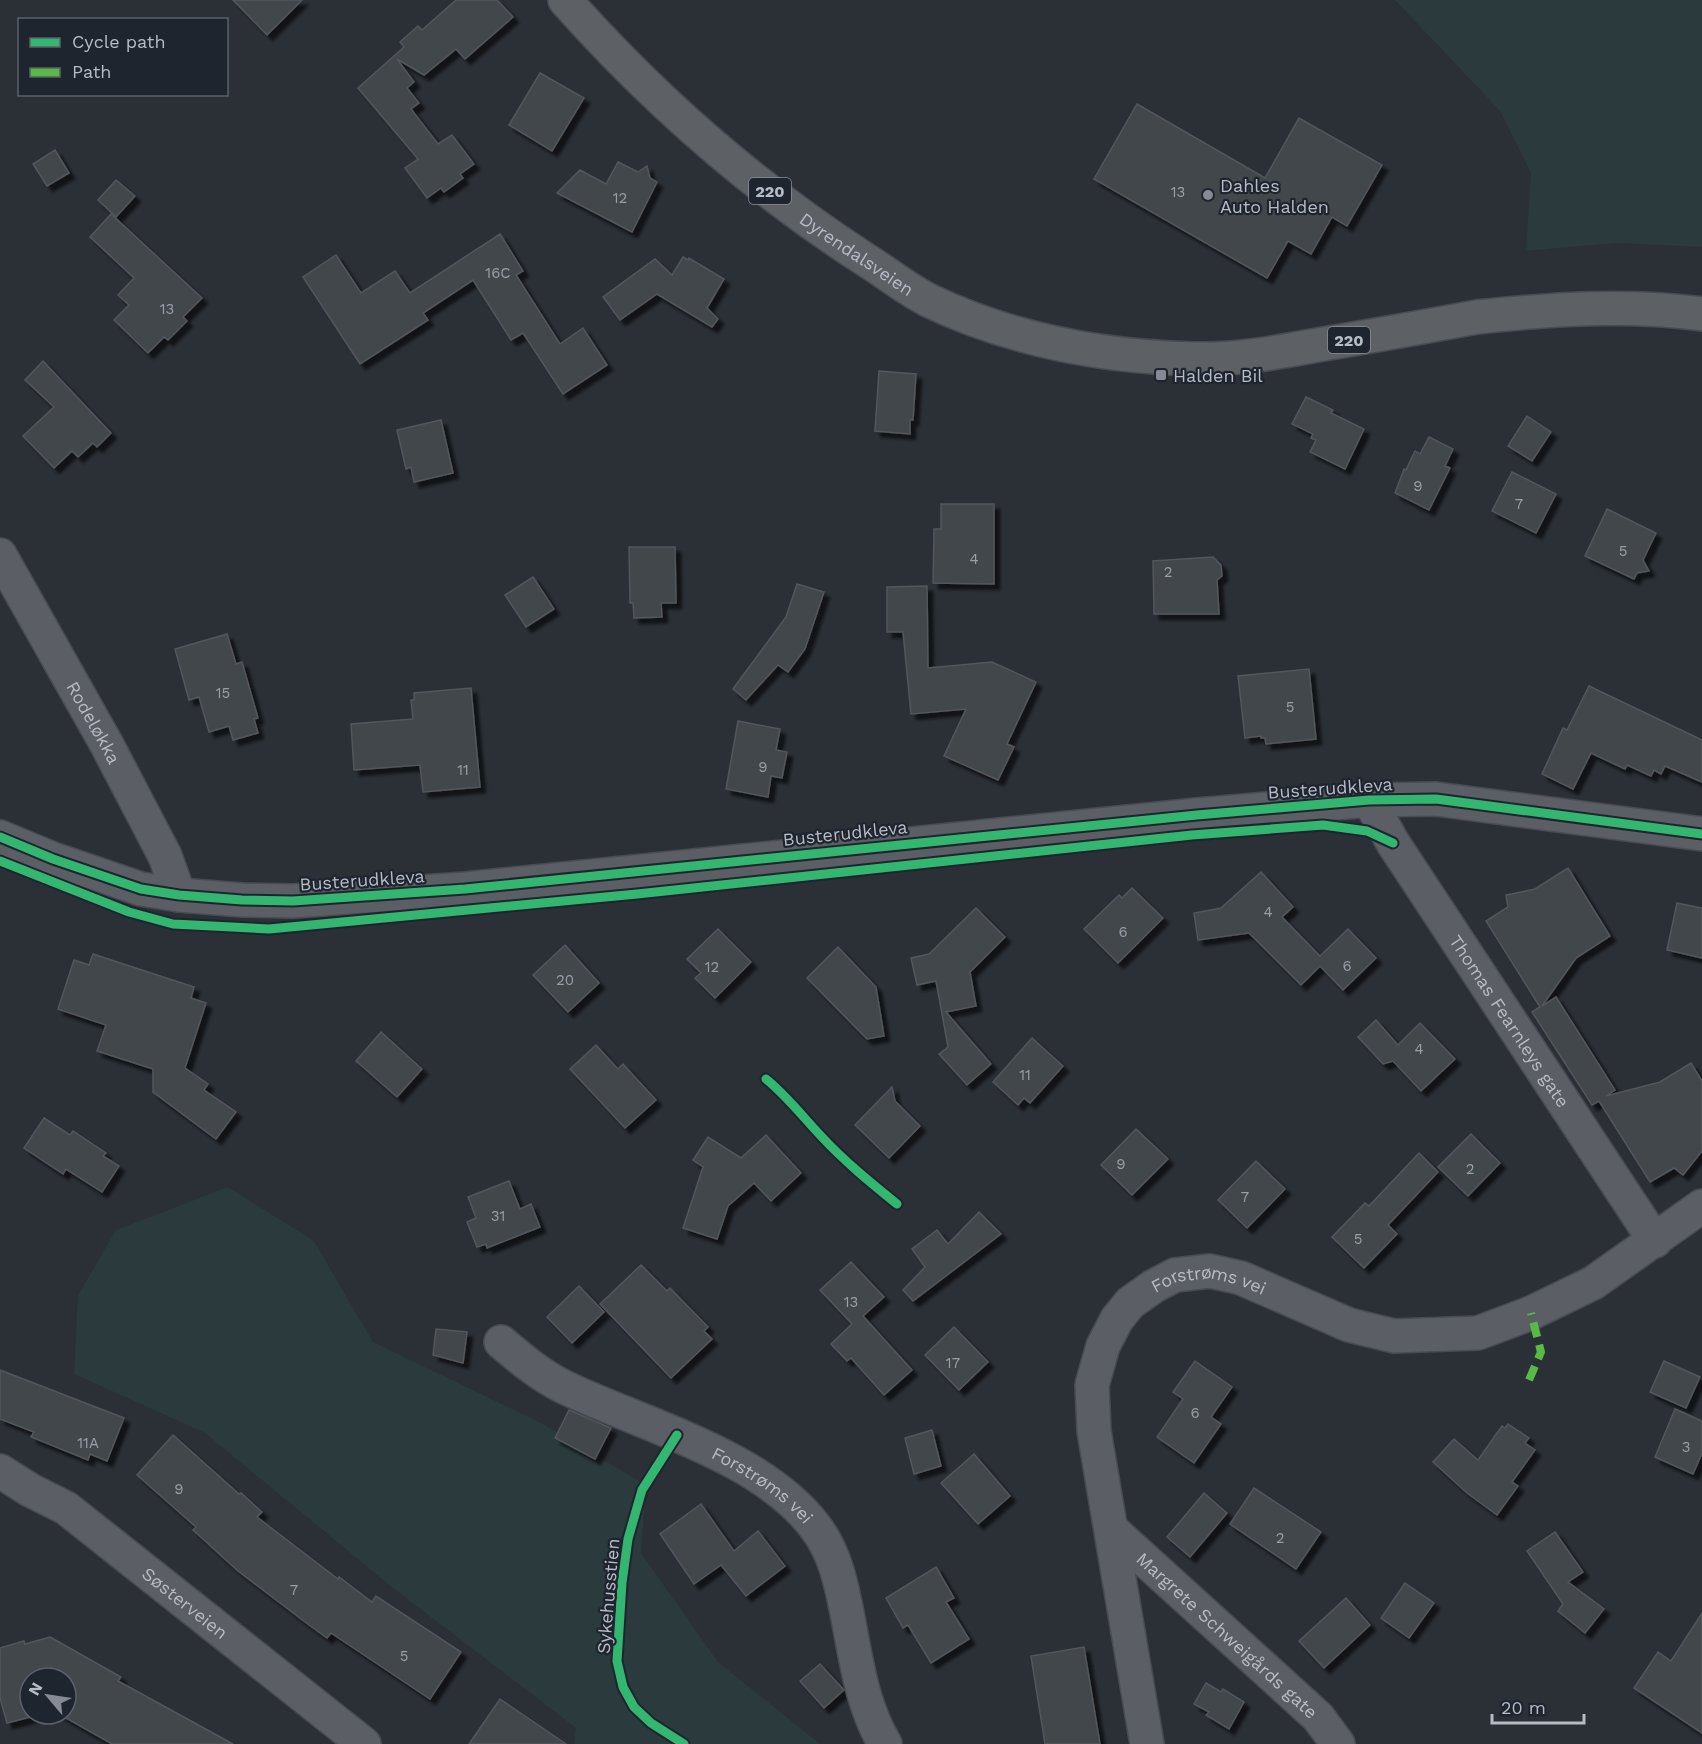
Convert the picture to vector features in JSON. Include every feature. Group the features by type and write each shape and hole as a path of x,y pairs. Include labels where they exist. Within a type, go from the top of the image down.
{"main road":[{"name":"Dyrendalsveien","path":"565,0 593,32 704,140 825,233 927,299 1011,332 1075,348 1132,356 1197,359 1255,356 1500,314 1585,308 1702,314"}],"street":[{"name":"Rodeløkka","path":"0,555 107,745 165,856 179,895"},
{"name":"Busterudkleva","path":"0,837 97,875 141,889 179,895 242,900 293,901 465,889 1197,815 1369,801 1436,799 1702,834"},
{"name":"Thomas Fearnleys gate","path":"1369,801 1403,858 1655,1241"},
{"name":"Forstrøms vei","path":"1147,1744 1094,1431 1092,1385 1103,1346 1117,1319 1130,1303 1175,1275 1210,1271 1241,1278 1349,1325 1394,1336 1478,1333 1531,1313 1593,1283 1702,1206"},
{"name":"Forstrøms vei","path":"501,1342 538,1372 563,1386 717,1454 753,1474 794,1503 817,1529 833,1557 862,1692 885,1744"},
{"name":"Søsterveien","path":"0,1471 30,1490 66,1508 364,1744"},
{"name":"Margrete Schweigårds gate","path":"1112,1530 1318,1717 1338,1744"}],"shaded area":[{"path":"1395,0 1702,0 1702,247 1615,243 1526,251 1531,173 1500,111"},
{"path":"228,1187 314,1241 373,1342 539,1422 646,1485 641,1553 718,1662 820,1744 574,1744 576,1728 393,1588 205,1433 74,1374 78,1295 116,1230"}],"building":[{"path":"233,0 302,0 267,35"},
{"path":"456,0 497,0 513,17 465,59 456,49 424,75 397,59 414,82 407,88 419,103 411,109 438,144 452,135 474,164 460,174 463,178 444,192 441,188 427,198 405,168 418,159 358,88 404,47 400,42 418,26 422,30"},
{"path":"540,73 584,98 552,151 509,125"},
{"path":"1137,104 1265,178 1299,118 1382,165 1347,226 1332,217 1311,254 1288,241 1267,278 1094,179"},
{"path":"55,150 69,173 47,186 33,164"},
{"path":"618,162 638,172 647,166 650,178 657,182 632,232 557,193 580,170 606,184"},
{"path":"116,180 135,196 116,217 98,200"},
{"path":"111,214 202,298 183,317 187,321 168,340 164,337 148,353 114,320 129,305 118,295 134,278 90,237"},
{"path":"500,234 523,271 516,275 560,344 583,328 607,365 563,394 523,333 511,340 473,280 423,313 428,320 360,364 303,277 336,255 361,293 395,271 410,293"},
{"path":"683,257 688,260 689,258 724,279 707,308 718,319 712,327 657,294 620,320 603,297 655,259 672,275"},
{"path":"43,361 111,433 97,447 93,443 78,457 72,451 54,468 23,436 54,407 25,380"},
{"path":"879,371 916,374 910,434 875,431"},
{"path":"1306,397 1333,410 1331,413 1364,429 1345,469 1310,452 1316,440 1311,438 1313,434 1292,424"},
{"path":"1527,416 1551,432 1532,461 1508,446"},
{"path":"441,420 453,473 414,482 411,467 406,469 397,430"},
{"path":"1429,437 1453,449 1445,466 1450,468 1429,510 1395,493 1404,469 1406,470 1415,451 1420,454"},
{"path":"1512,472 1556,494 1536,533 1492,511"},
{"path":"941,504 994,504 994,584 933,583 934,529 941,529"},
{"path":"1607,509 1656,533 1643,560 1649,571 1637,573 1634,579 1585,556"},
{"path":"629,547 675,547 676,603 661,603 662,617 634,618 633,603 630,603"},
{"path":"1213,557 1221,565 1222,576 1217,580 1219,614 1154,614 1153,561"},
{"path":"533,577 554,609 526,627 505,595"},
{"path":"797,584 824,592 805,649 788,672 778,665 746,700 733,689 786,617"},
{"path":"927,586 928,668 992,662 1036,682 1007,744 1014,747 998,780 944,756 966,709 911,714 903,632 887,632 887,587"},
{"path":"227,634 236,664 242,662 258,718 254,719 258,733 233,740 229,726 209,732 199,697 189,700 175,649"},
{"path":"1309,669 1316,739 1266,744 1265,738 1261,736 1245,738 1238,676"},
{"path":"1589,686 1702,740 1702,782 1665,766 1661,774 1654,770 1651,776 1627,765 1625,769 1591,753 1573,789 1542,774 1563,728 1567,730"},
{"path":"471,688 480,787 423,792 420,765 354,770 351,724 413,719 411,700 414,700 414,693"},
{"path":"738,721 780,729 776,750 787,752 782,778 771,776 768,797 726,789"},
{"path":"1568,868 1610,936 1576,958 1542,1006 1556,997 1615,1090 1606,1096 1660,1082 1691,1063 1702,1081 1702,1151 1683,1175 1674,1168 1650,1182 1599,1101 1592,1105 1532,1012 1540,1007 1486,921 1508,907 1506,895 1535,889"},
{"path":"1261,872 1293,907 1282,917 1320,956 1348,929 1376,958 1343,990 1320,966 1301,985 1249,933 1198,940 1194,913 1221,908"},
{"path":"1132,888 1163,918 1118,963 1084,929 1119,895 1122,898"},
{"path":"1677,903 1702,908 1702,958 1667,950"},
{"path":"976,908 1005,937 970,972 976,1006 946,1012 991,1064 967,1085 939,1054 948,1047 936,981 917,985 911,958 929,954"},
{"path":"718,929 751,962 715,998 695,978 701,973 687,959"},
{"path":"565,945 599,983 568,1012 533,975"},
{"path":"838,947 876,987 884,1036 867,1039 807,978"},
{"path":"93,954 194,987 191,998 206,1003 185,1068 208,1084 204,1090 236,1112 216,1139 153,1092 153,1069 97,1051 106,1025 58,1009 74,960 89,965"},
{"path":"1376,1020 1398,1045 1420,1023 1455,1059 1421,1091 1393,1061 1383,1064 1358,1037"},
{"path":"381,1032 422,1069 397,1097 356,1061"},
{"path":"1032,1038 1063,1066 1030,1103 1024,1098 1018,1105 993,1082"},
{"path":"596,1045 618,1069 623,1064 656,1100 625,1128 570,1069"},
{"path":"892,1087 895,1101 920,1126 889,1158 855,1125"},
{"path":"44,1118 70,1135 73,1131 106,1153 103,1156 119,1166 102,1192 66,1169 63,1174 24,1148"},
{"path":"1136,1129 1168,1159 1132,1195 1101,1165"},
{"path":"1471,1134 1500,1163 1468,1196 1438,1167"},
{"path":"766,1135 801,1173 771,1201 754,1183 728,1206 717,1239 683,1228 703,1167 693,1160 708,1137 741,1158"},
{"path":"1419,1153 1438,1172 1388,1225 1397,1234 1364,1268 1332,1237 1365,1203 1369,1206"},
{"path":"1256,1161 1285,1189 1247,1228 1218,1200"},
{"path":"509,1181 520,1209 531,1204 540,1227 487,1248 486,1244 477,1247 467,1222 476,1218 468,1197"},
{"path":"979,1212 1001,1234 913,1301 903,1290 925,1267 912,1249 937,1230 948,1244"},
{"path":"851,1262 884,1297 863,1316 912,1370 884,1395 851,1358 847,1361 831,1344 852,1324 820,1290"},
{"path":"641,1265 667,1291 670,1288 708,1327 704,1331 712,1339 671,1378 600,1304"},
{"path":"579,1286 604,1312 572,1343 547,1317"},
{"path":"954,1327 988,1362 959,1390 925,1355"},
{"path":"436,1329 467,1332 463,1363 433,1355"},
{"path":"1195,1361 1232,1387 1211,1417 1221,1424 1194,1463 1157,1437 1183,1399 1173,1392"},
{"path":"1664,1361 1700,1377 1686,1408 1650,1392"},
{"path":"0,1370 124,1418 107,1461 90,1454 88,1460 31,1437 34,1432 0,1419"},
{"path":"1675,1409 1702,1421 1702,1453 1693,1474 1655,1457"},
{"path":"569,1410 611,1428 595,1459 555,1438"},
{"path":"1508,1424 1529,1438 1525,1443 1535,1450 1512,1482 1518,1486 1497,1515 1467,1493 1433,1462 1454,1439 1478,1460 1502,1426 1505,1428"},
{"path":"932,1430 941,1466 914,1474 905,1438"},
{"path":"173,1435 262,1512 257,1517 338,1579 339,1577 372,1602 376,1596 461,1652 430,1699 331,1633 327,1638 238,1571 193,1530 196,1527 137,1475"},
{"path":"974,1454 1010,1496 978,1524 941,1483"},
{"path":"1254,1488 1321,1532 1296,1569 1230,1524"},
{"path":"1204,1493 1227,1513 1190,1557 1167,1537"},
{"path":"701,1504 734,1551 758,1531 785,1566 746,1596 721,1565 694,1584 660,1534"},
{"path":"1555,1532 1583,1572 1568,1582 1604,1609 1585,1633 1558,1611 1563,1604 1527,1551"},
{"path":"936,1567 954,1598 946,1602 969,1639 931,1663 908,1625 903,1628 886,1598"},
{"path":"1405,1583 1434,1603 1409,1638 1381,1618"},
{"path":"1346,1598 1370,1625 1324,1668 1299,1641"},
{"path":"1702,1613 1702,1733 1634,1688 1658,1652 1671,1661"},
{"path":"50,1637 121,1677 118,1681 233,1744 112,1744 78,1725 78,1666 18,1666 18,1720 7,1723 0,1698 0,1648 24,1641 25,1644"},
{"path":"1084,1647 1100,1744 1045,1744 1031,1656"},
{"path":"820,1664 844,1690 824,1708 800,1681"},
{"path":"1206,1683 1221,1692 1223,1689 1244,1702 1229,1729 1206,1715 1209,1712 1194,1704"},
{"path":"500,1699 566,1744 469,1744"}],"marked path":[{"path":"1529,1380 1541,1352 1531,1313"}],"cycle path":[{"path":"0,837 53,859 141,889 179,895 242,900 293,901 465,889 1197,815 1369,800 1436,799 1702,834"},
{"path":"0,861 129,912 173,924 269,929 637,894 1192,835 1323,825 1367,831 1393,843"},
{"path":"766,1079 788,1099 839,1154 897,1204"},
{"name":"Sykehusstien","path":"677,1435 642,1490 628,1539 622,1583 617,1661 623,1687 634,1707 651,1723 684,1744"}],"place":[{"name":"Dahles Auto Halden","path":"1208,195"},
{"name":"Halden Bil","path":"1161,375"}]}
